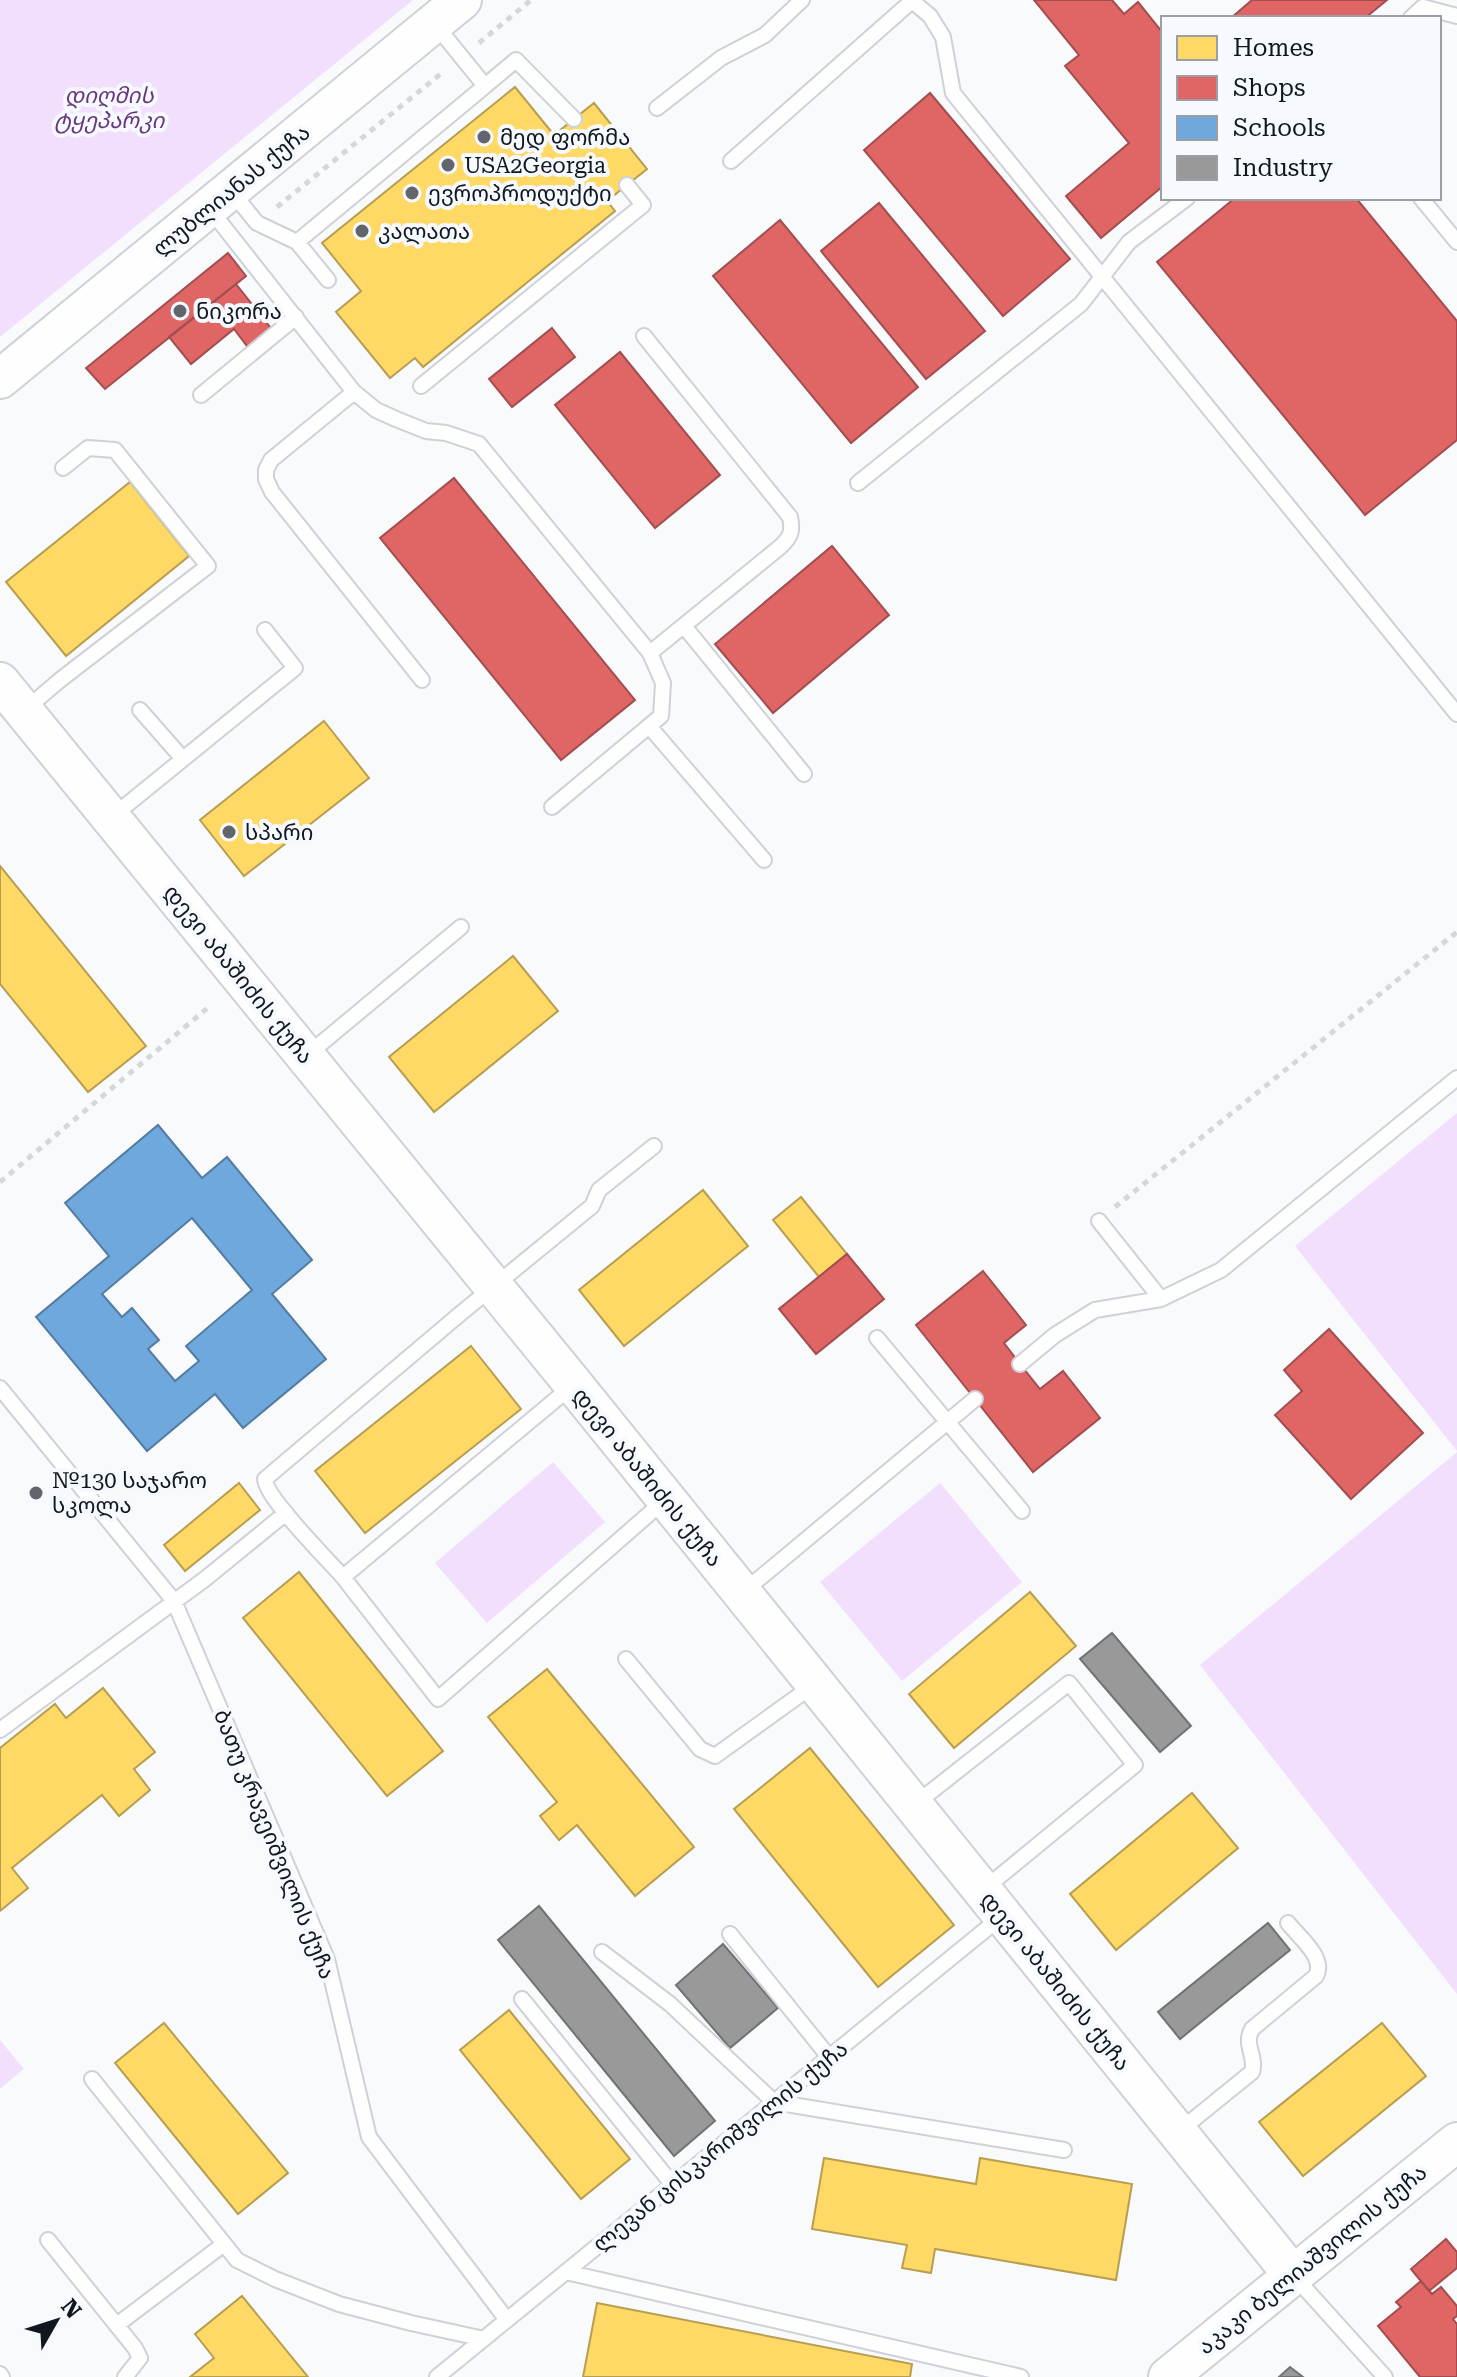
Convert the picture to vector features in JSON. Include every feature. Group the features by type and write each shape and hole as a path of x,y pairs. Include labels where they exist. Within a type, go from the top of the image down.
{"street":[{"name":"ლუბლიანას ქუჩა","path":"0,379 448,11"},
{"name":"დევი აბაშიძის ქუჩა","path":"0,682 666,1498 1293,2275"},
{"name":"აკაკი ბელიაშვილის ქუჩა","path":"1168,2377 1457,2142"}],"lane":[{"path":"657,108 721,58 765,35 802,0"},
{"path":"731,161 912,0 930,16 943,37 953,93 1457,714"},
{"path":"1413,16 1423,7 1457,16"},
{"path":"448,11 462,57 485,86"},
{"path":"297,242 516,60 574,119"},
{"path":"421,386 643,205 627,185"},
{"path":"220,199 257,223 297,242 328,280"},
{"path":"220,199 296,317 354,392 376,410 396,419 426,431 446,433 479,444 650,653 663,683 661,716 552,807"},
{"path":"858,483 1081,304 1129,242 1184,200"},
{"path":"1423,200 1457,242"},
{"path":"201,395 296,317"},
{"path":"644,336 790,517 793,530 780,547 650,653"},
{"path":"354,392 271,460 266,479 272,492 306,536 422,680"},
{"path":"24,711 208,566 115,450 88,448 63,468"},
{"path":"684,626 804,774"},
{"path":"111,817 295,668 265,630"},
{"path":"140,710 183,759"},
{"path":"649,726 764,860"},
{"path":"306,1056 461,927"},
{"path":"1020,1364 1055,1335 1095,1310 1161,1299 1221,1270 1457,1078"},
{"path":"654,1146 599,1190 592,1206 265,1479 265,1487 343,1577 438,1699 666,1498"},
{"path":"1099,1221 1161,1299"},
{"path":"877,1338 1022,1511"},
{"path":"343,1577 574,1385"},
{"name":"ბათუ კრავეიშვილის ქუჩა","path":"0,1388 174,1601 327,1959 369,2137 507,2320"},
{"path":"742,1593 975,1399"},
{"path":"0,1730 205,1579 286,1513"},
{"path":"626,1659 700,1749 715,1756 815,1684"},
{"name":"ლევან ცისკარიშვილის ქუჩა","path":"437,2377 829,2057 1135,1765 1069,1683 914,1806"},
{"path":"1178,2132 1252,2072 1254,2065 1248,2045 1252,2029 1320,1970 1318,1959 1288,1923"},
{"path":"730,1934 829,2057"},
{"path":"602,1952 670,2004 774,2102 1064,2150"},
{"path":"522,1999 673,2185"},
{"path":"92,2079 237,2260 339,2304 484,2339"},
{"path":"48,2240 135,2348 140,2358 125,2377"},
{"path":"118,2324 224,2244"},
{"path":"566,2272 1021,2377"},
{"path":"1293,2275 1385,2377"}],"path":[{"path":"257,223 531,0"},
{"path":"1099,1221 1457,932"},
{"path":"0,1182 210,1006"}],"green space":[{"name":"დიღმის ტყეპარკი","path":"0,0 413,0 0,337"},
{"path":"1457,1113 1457,1451 1295,1246"},
{"path":"1457,1452 1457,1994 1200,1665"},
{"path":"553,1462 605,1522 487,1623 435,1563"},
{"path":"940,1483 1022,1582 902,1681 820,1582"},
{"path":"0,2040 24,2069 0,2089"}],"building: Homes":[{"path":"515,87 554,135 594,103 647,169 607,201 615,211 423,367 415,358 390,378 336,312 361,291 322,243"},
{"path":"130,482 189,556 66,656 6,582"},
{"path":"324,721 369,778 244,876 200,820"},
{"path":"0,866 146,1046 88,1092 0,984"},
{"path":"513,956 558,1011 434,1112 389,1057"},
{"path":"703,1190 748,1246 624,1346 579,1290"},
{"path":"801,1197 847,1254 819,1277 773,1220"},
{"path":"471,1346 521,1409 365,1533 315,1471"},
{"path":"239,1483 260,1510 185,1571 164,1545"},
{"path":"299,1572 443,1751 387,1796 243,1618"},
{"path":"1030,1592 1076,1646 954,1748 909,1694"},
{"path":"547,1669 694,1847 635,1896 577,1825 559,1840 540,1816 557,1802 488,1717"},
{"path":"103,1688 155,1752 134,1769 150,1790 119,1816 102,1795 12,1868 28,1888 0,1911 0,1748 55,1704 66,1718"},
{"path":"810,1748 954,1925 878,1987 734,1809"},
{"path":"1192,1793 1238,1848 1116,1950 1070,1894"},
{"path":"509,2010 630,2159 581,2199 460,2050"},
{"path":"164,2023 288,2173 238,2214 115,2063"},
{"path":"1382,2023 1426,2076 1303,2176 1259,2122"},
{"path":"824,2158 976,2184 980,2158 1132,2184 1116,2280 935,2249 931,2273 902,2268 907,2245 812,2229"},
{"path":"242,2296 308,2377 190,2377 214,2358 195,2334"},
{"path":"597,2303 912,2364 910,2377 583,2377"}],"building: Shops":[{"path":"1034,0 1112,0 1124,14 1138,2 1161,31 1161,188 1101,238 1066,196 1129,143 1065,66 1079,55"},
{"path":"1252,0 1387,0 1367,16 1233,16"},
{"path":"930,93 1070,259 1003,316 864,150"},
{"path":"1233,200 1358,200 1457,321 1457,440 1365,515 1157,262"},
{"path":"879,203 985,331 926,379 821,251"},
{"path":"780,220 918,387 851,443 713,276"},
{"name":"ნიკორა","path":"228,253 246,276 105,389 86,368"},
{"path":"236,284 274,332 250,350 234,329 191,364 169,337"},
{"path":"552,328 575,357 512,407 489,379"},
{"path":"620,352 720,475 655,528 555,405"},
{"path":"454,478 635,700 561,760 380,538"},
{"path":"832,546 889,615 773,713 715,644"},
{"path":"847,1254 884,1299 816,1354 779,1309"},
{"path":"983,1271 1026,1325 1004,1343 1020,1364 1040,1389 1063,1371 1100,1418 1033,1472 916,1325"},
{"path":"1329,1329 1423,1433 1351,1499 1275,1415 1302,1391 1284,1370"},
{"path":"1446,2239 1457,2252 1457,2268 1429,2291 1411,2269"},
{"path":"1421,2281 1432,2294 1441,2287 1457,2306 1457,2316 1453,2319 1457,2324 1457,2377 1420,2377 1378,2326 1401,2307 1396,2302"}],"building: Schools":[{"path":"158,1125 202,1178 227,1157 312,1260 272,1294 326,1359 243,1428 215,1394 147,1451 36,1317 109,1256 65,1203","holes":["192,1218 252,1290 186,1346 199,1361 175,1381 148,1349 159,1340 132,1308 122,1317 102,1294"]}],"building: Industry":[{"path":"1112,1633 1191,1726 1160,1752 1080,1659"},
{"path":"539,1906 715,2121 674,2156 498,1940"},
{"path":"1268,1923 1290,1950 1180,2039 1158,2012"},
{"path":"723,1944 778,2008 730,2048 676,1985"},
{"path":"1290,2367 1303,2377 1279,2377"}],"place":[{"name":"მედ ფორმა","path":"484,137"},
{"name":"USA2Georgia","path":"448,165"},
{"name":"ევროპროდუქტი","path":"412,193"},
{"name":"კალათა","path":"362,231"},
{"name":"ნიკორა","path":"180,311"},
{"name":"სპარი","path":"229,832"},
{"name":"№130 საჯარო სკოლა","path":"36,1493"}]}
